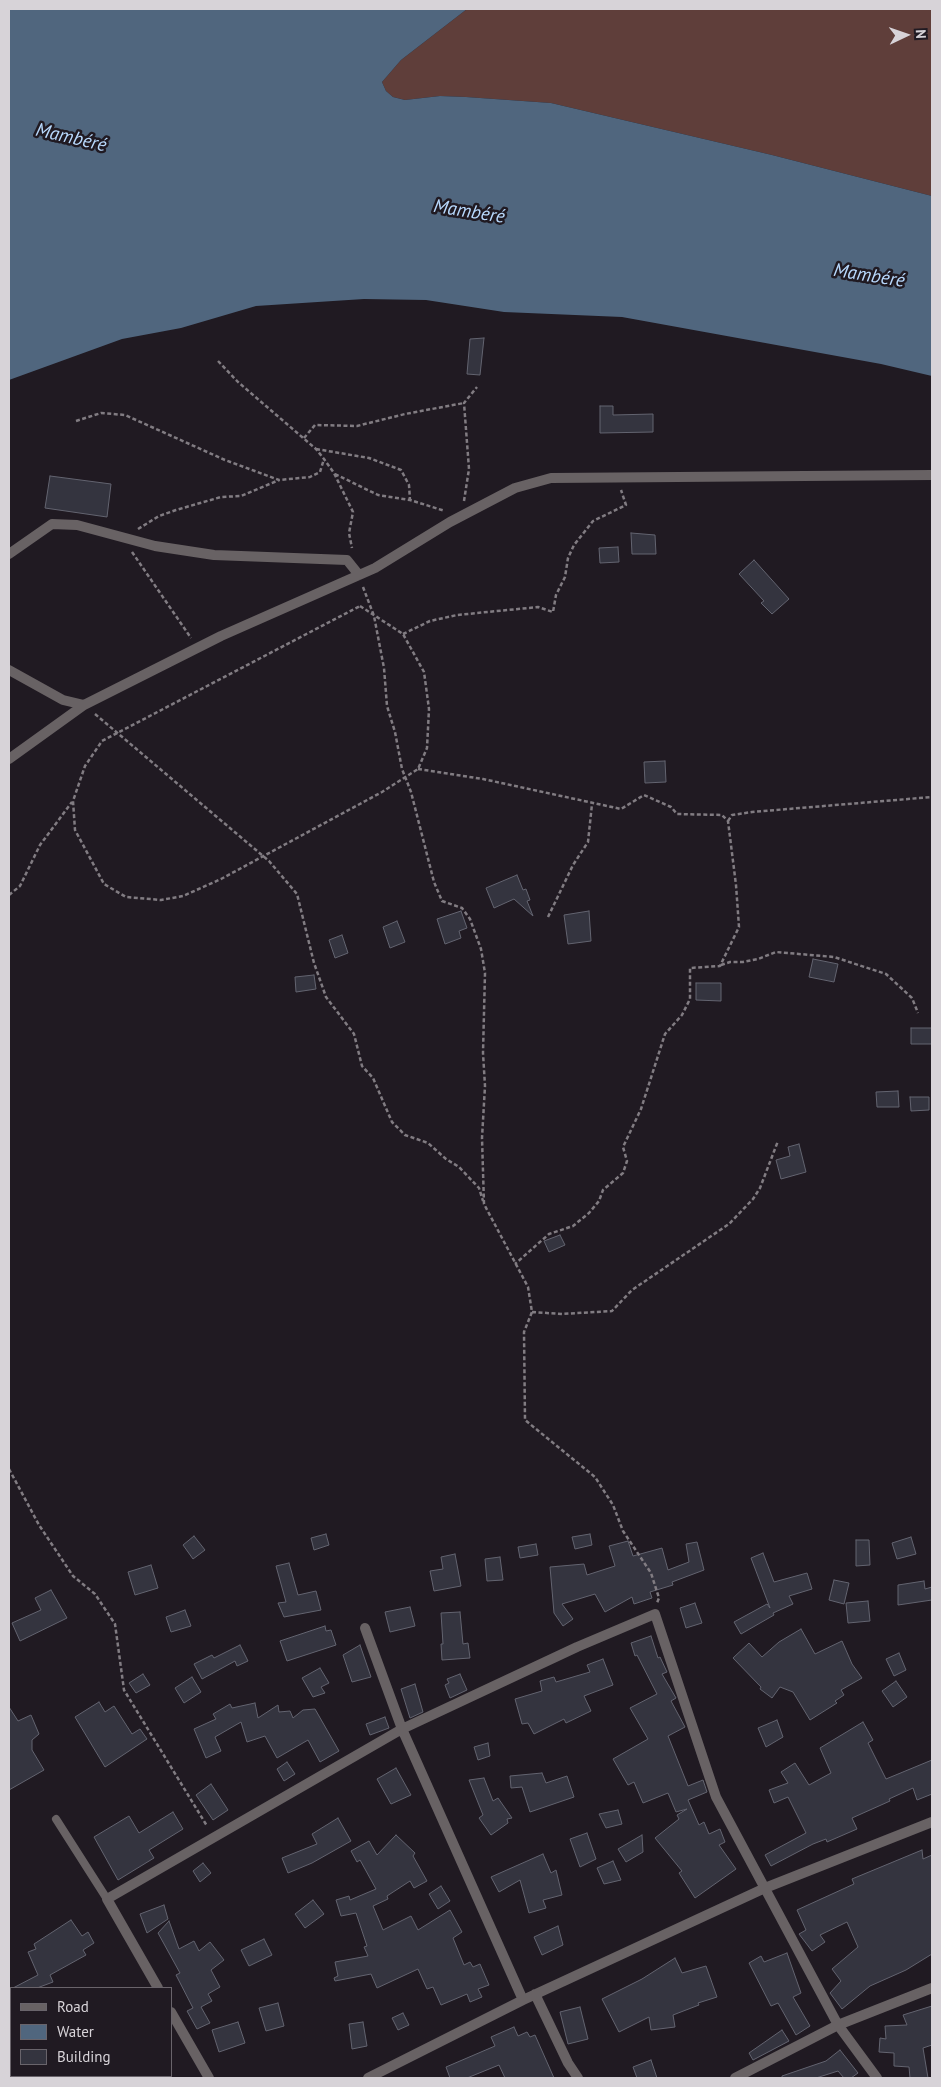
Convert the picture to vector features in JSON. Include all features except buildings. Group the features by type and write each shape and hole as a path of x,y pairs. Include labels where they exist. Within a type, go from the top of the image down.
{"street":[{"path":"9,759 84,705 222,636 375,568 461,516 515,488 551,478 932,475"},
{"path":"9,554 52,524 77,525 155,546 214,554 347,560 359,575"},
{"path":"9,670 63,700 84,705"},
{"path":"157,1987 107,1899 402,1729 577,1647 655,1614 716,1797 838,2025 877,2078"},
{"path":"365,1628 402,1729 523,2000"},
{"path":"368,2078 535,1994 765,1888 932,1822"},
{"path":"735,2078 838,2025 932,1988"},
{"path":"535,1994 568,2063 578,2078"},
{"path":"172,2014 209,2078"}],"lane":[{"path":"56,1819 107,1899"}],"path":[{"path":"218,361 238,382 316,449 334,473 353,512 349,533 359,575 374,616 384,668 387,706 434,882 442,901 462,908 470,918 482,957 485,973 482,1052 485,1086 482,1138 484,1204"},
{"path":"304,438 315,425 357,426 405,414 464,403 477,387"},
{"path":"334,473 378,495 410,500 461,516 468,469 464,403"},
{"path":"76,421 101,413 125,416 225,460 279,480 310,477 320,472 324,459"},
{"path":"316,449 369,458 401,470 409,485 410,500"},
{"path":"403,634 430,621 457,615 538,607 553,612 556,595 565,578 568,558 574,545 593,521 626,505 617,477"},
{"path":"9,895 20,886 40,845 72,800 85,766 102,741 360,606 403,634 424,672 429,709 427,748 418,769 405,778 221,879 183,896 161,900 126,897 104,884 75,830 72,800"},
{"path":"84,705 263,856 297,894 314,962 326,996 354,1034 362,1066 373,1078 392,1122 405,1134 428,1143 459,1167 479,1188 484,1204 528,1287 532,1312 524,1332 525,1420 595,1477 613,1506 623,1531 651,1573 658,1598 655,1614"},
{"path":"418,769 527,788 621,809 644,795 671,807 678,814 722,815 728,820 739,927 720,966"},
{"path":"728,820 732,815 752,812 932,797"},
{"path":"548,917 573,864 588,842 592,804"},
{"path":"515,1264 549,1234 573,1226 589,1213 599,1201 603,1190 623,1173 627,1161 623,1147 641,1109 665,1034 682,1015 690,998 690,968 743,962 776,952 834,957 886,974 912,998 918,1012"},
{"path":"532,1312 562,1314 612,1311 632,1290 728,1224 747,1206 760,1188 778,1141"},
{"path":"9,1469 39,1525 73,1576 95,1594 116,1624 124,1690 214,1838"}],"shaded area":[{"path":"467,9 932,9 932,196 772,155 551,103 440,96 405,100 393,97 386,91 382,82 401,60"}],"water":[{"name":"Mambéré","path":"9,9 467,9 401,60 382,82 386,91 393,97 405,100 440,96 551,103 772,155 932,196 932,376 881,364 622,317 504,312 426,300 364,299 256,306 181,328 122,339 9,380"}]}
